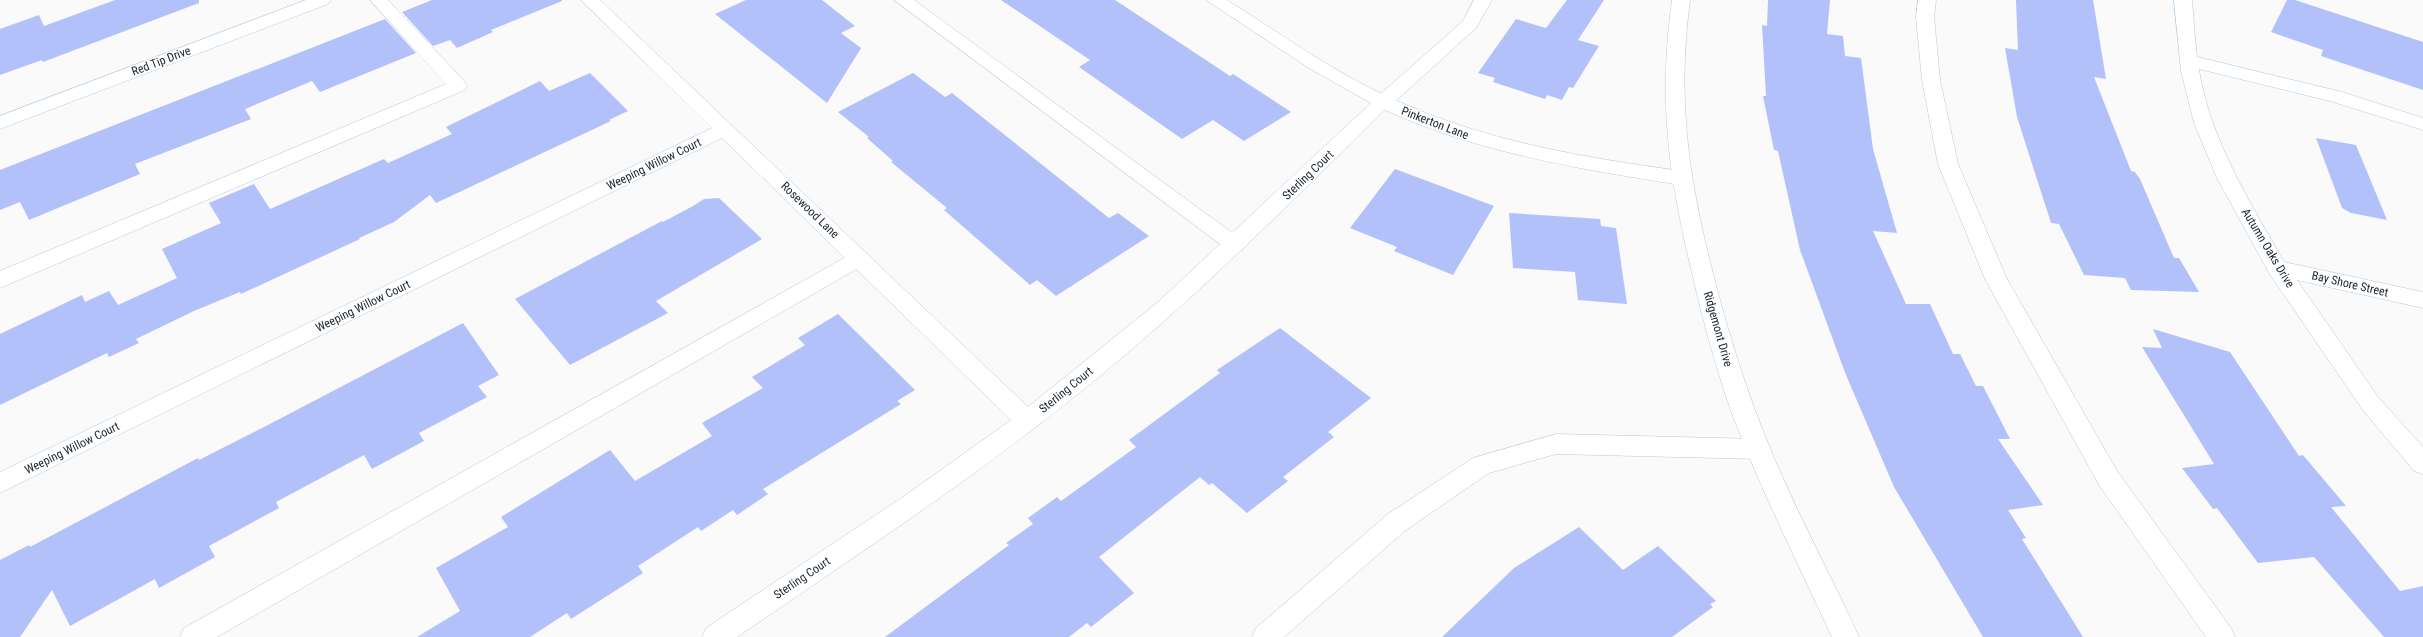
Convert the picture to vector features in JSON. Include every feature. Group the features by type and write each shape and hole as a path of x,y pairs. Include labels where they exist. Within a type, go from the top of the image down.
{"street":[{"name":"Red Tip Drive","path":"0,123 322,0"},
{"path":"0,280 458,86 379,0"},
{"name":"Rosewood Lane","path":"590,0 726,129 1028,421"},
{"path":"903,0 1235,245"},
{"name":"Pinkerton Lane","path":"1215,0 1383,102 1442,127 1500,145 1582,164 1681,178"},
{"name":"Sterling Court","path":"716,637 1028,421 1104,359 1235,245 1383,102 1470,24 1483,0"},
{"name":"Ridgemont Drive","path":"1681,0 1676,32 1674,110 1681,178 1704,278 1729,369 1759,449 1796,534 1846,637"},
{"path":"1927,0 1925,17 1931,80 1948,164 1996,279 2108,478 2222,637"},
{"name":"Autumn Oaks Drive","path":"2183,0 2189,61 2204,123 2227,178 2277,268 2370,403 2423,464"},
{"path":"2189,61 2335,96 2423,124"},
{"name":"Weeping Willow Court","path":"0,483 726,129"},
{"path":"193,637 860,258"},
{"name":"Bay Shore Street","path":"2277,268 2423,300"},
{"path":"1265,637 1397,522 1482,465 1556,444 1759,449"}],"building":[{"path":"115,0 199,0 199,3 43,62 42,60 0,75 0,29 39,15 44,26"},
{"path":"432,0 562,1 491,30 493,32 457,48 450,40 433,46 402,12"},
{"path":"746,0 822,0 855,26 841,33 861,48 827,103 715,14"},
{"path":"1001,0 1115,0 1230,76 1233,74 1291,112 1244,141 1213,120 1182,139 1079,67 1090,60"},
{"path":"1567,0 1604,0 1578,40 1599,46 1573,88 1569,87 1562,100 1547,95 1545,99 1493,82 1495,78 1478,73 1516,19 1546,28"},
{"path":"1768,0 1830,0 1827,34 1843,36 1845,56 1861,58 1873,149 1897,233 1873,231 1906,304 1930,304 1953,354 1960,354 1976,386 1983,386 2010,439 1998,439 2043,505 2008,510 2026,538 2022,539 2083,637 1983,637 1894,487 1846,375 1800,250 1778,151 1774,150 1763,96 1766,96 1762,25 1767,26"},
{"path":"2016,0 2093,0 2106,79 2094,77 2131,171 2135,172 2140,179 2174,258 2179,258 2199,292 2131,290 2125,278 2084,275 2059,224 2051,223 2017,117 2005,48 2018,50"},
{"path":"2287,0 2295,0 2423,42 2423,90 2321,56 2323,50 2271,32"},
{"path":"385,19 416,53 320,92 312,81 245,109 251,119 135,164 140,174 29,220 20,202 0,210 0,170"},
{"path":"590,73 628,111 609,120 611,121 436,203 430,195 394,222 359,238 360,239 241,294 240,292 194,311 136,339 139,343 109,357 107,353 0,405 0,334 82,295 85,302 109,291 118,305 177,278 162,249 221,223 209,203 254,184 270,209 384,159 388,163 452,134 446,127 540,81 549,91"},
{"path":"913,73 945,97 952,93 1109,218 1118,213 1149,236 1056,296 1037,280 1030,285 944,210 947,208 891,162 893,161 867,138 869,137 838,112"},
{"path":"2316,138 2356,145 2387,220 2351,213 2342,208"},
{"path":"1395,169 1494,206 1453,275 1394,251 1397,247 1350,228"},
{"path":"719,198 762,239 656,301 668,313 570,365 515,299 704,199"},
{"path":"1509,213 1600,219 1601,226 1616,228 1627,304 1578,300 1575,272 1513,268"},
{"path":"838,314 915,390 897,401 901,404 763,489 768,494 737,515 733,510 701,531 698,527 638,566 643,573 571,619 567,613 530,637 417,637 460,611 436,568 508,527 501,517 610,450 635,481 712,436 702,423 763,388 752,377 805,345 798,338"},
{"path":"463,323 499,375 478,386 487,397 419,433 424,441 372,469 364,455 276,502 279,508 209,546 215,557 159,588 155,579 70,626 52,590 20,637 0,637 0,560 29,545 30,547 198,458 199,460 266,426"},
{"path":"1280,328 1371,398 1328,432 1334,437 1283,477 1288,481 1247,513 1212,483 1209,485 1200,477 1099,557 1134,593 1091,627 1087,623 1069,637 885,637 1009,545 1006,543 1033,524 1028,518 1057,497 1061,501 1136,447 1129,440 1220,373 1217,370"},
{"path":"2153,329 2230,352 2299,456 2303,455 2346,506 2331,507 2400,591 2423,586 2423,637 2384,637 2314,557 2258,563 2217,508 2213,509 2182,468 2214,464 2142,347 2162,348"},
{"path":"1579,527 1623,570 1658,546 1716,601 1710,604 1713,607 1672,637 1442,637 1514,568"}]}
